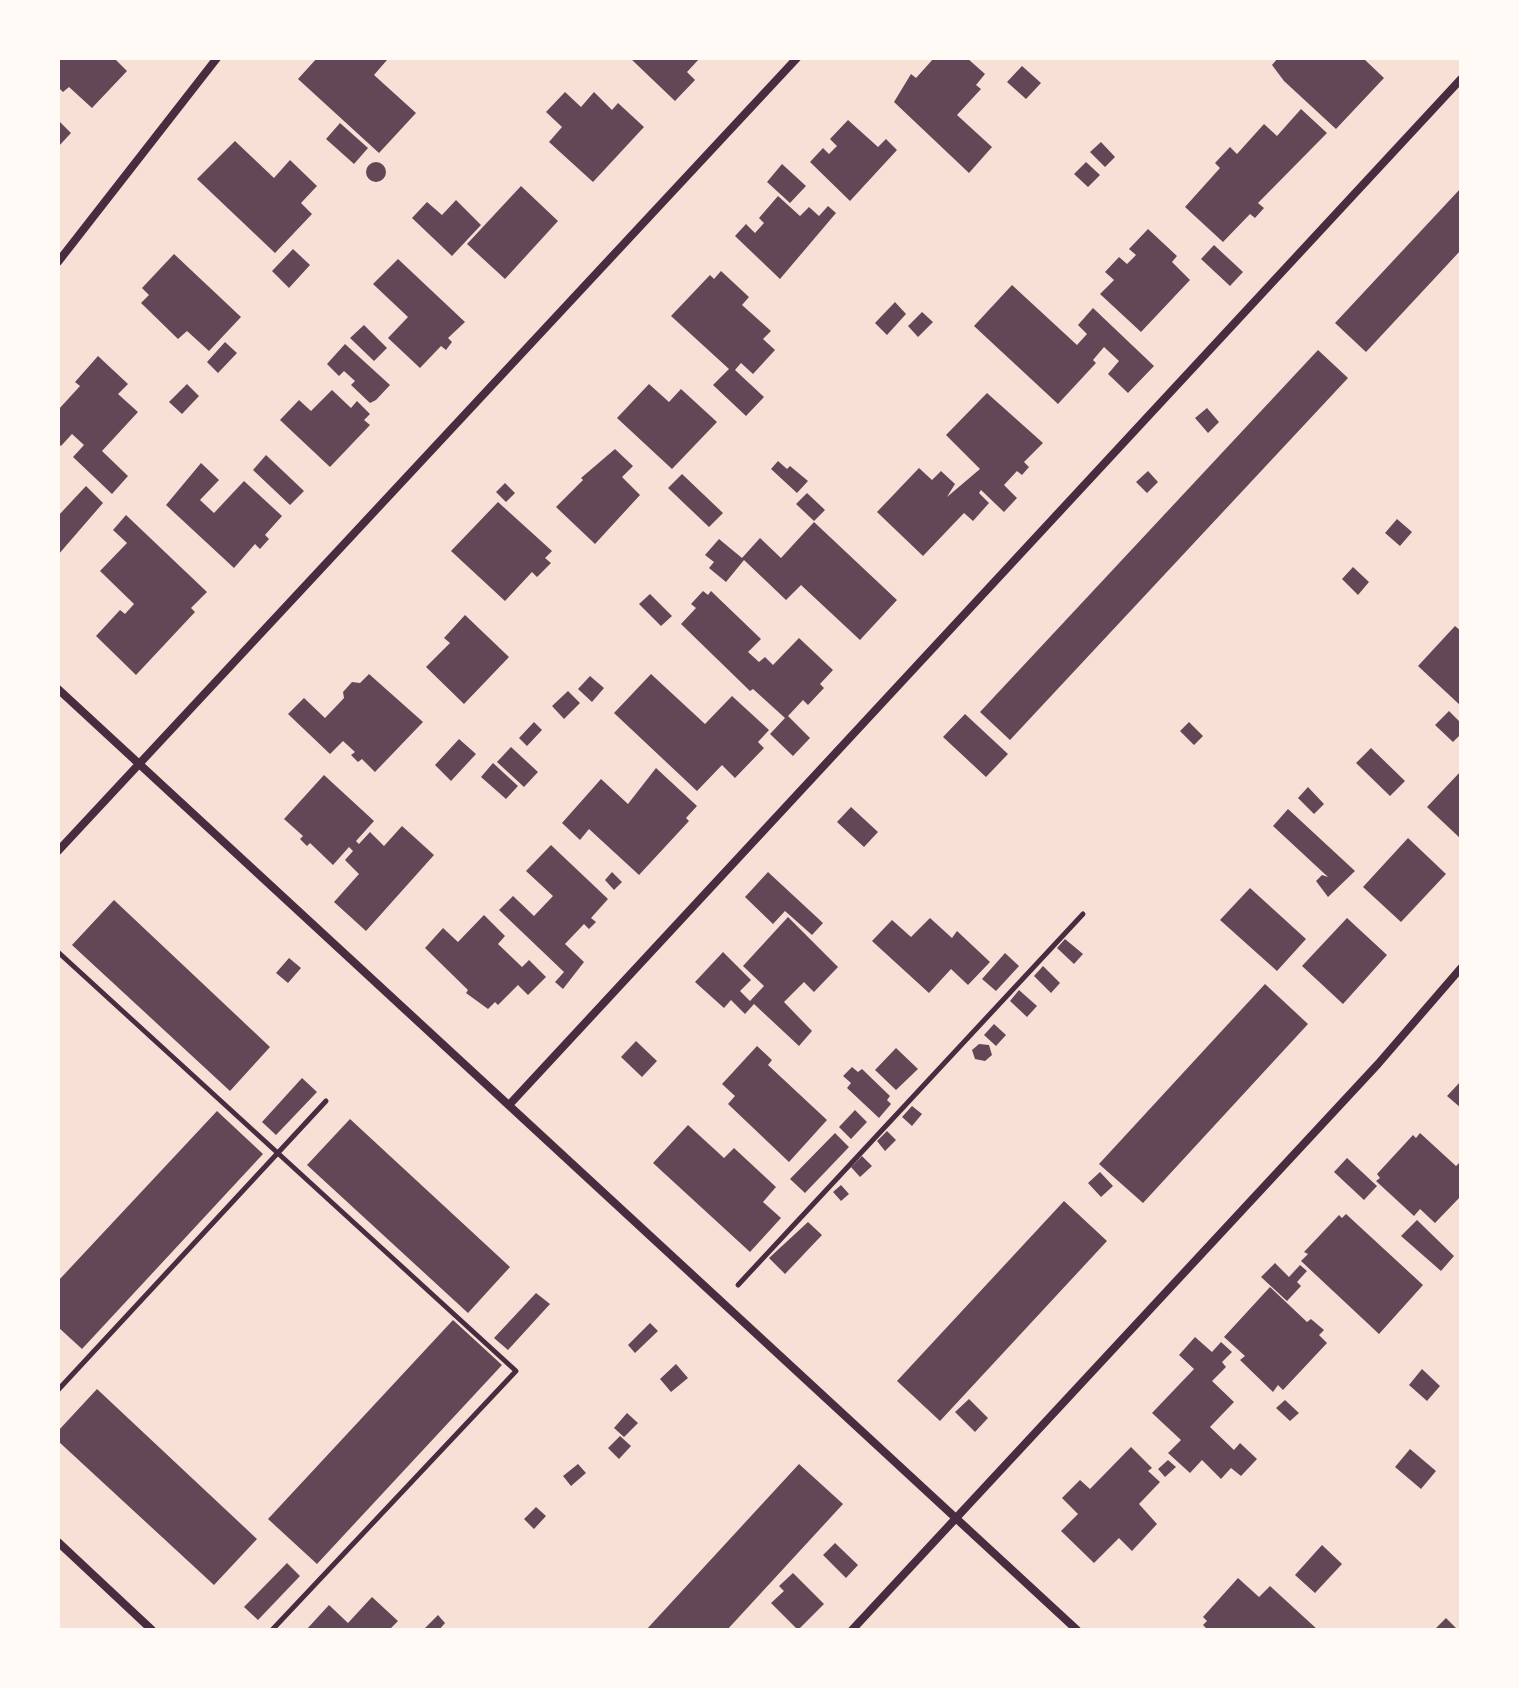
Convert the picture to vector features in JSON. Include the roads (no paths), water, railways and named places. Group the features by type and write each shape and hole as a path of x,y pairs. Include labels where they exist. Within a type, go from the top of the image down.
{"street":[{"path":"58,262 217,58"},
{"path":"58,851 797,58"},
{"path":"509,1105 1461,79"},
{"path":"58,689 1077,1630"},
{"path":"852,1630 1378,1064 1461,968"},
{"path":"58,1542 152,1630"}]}
